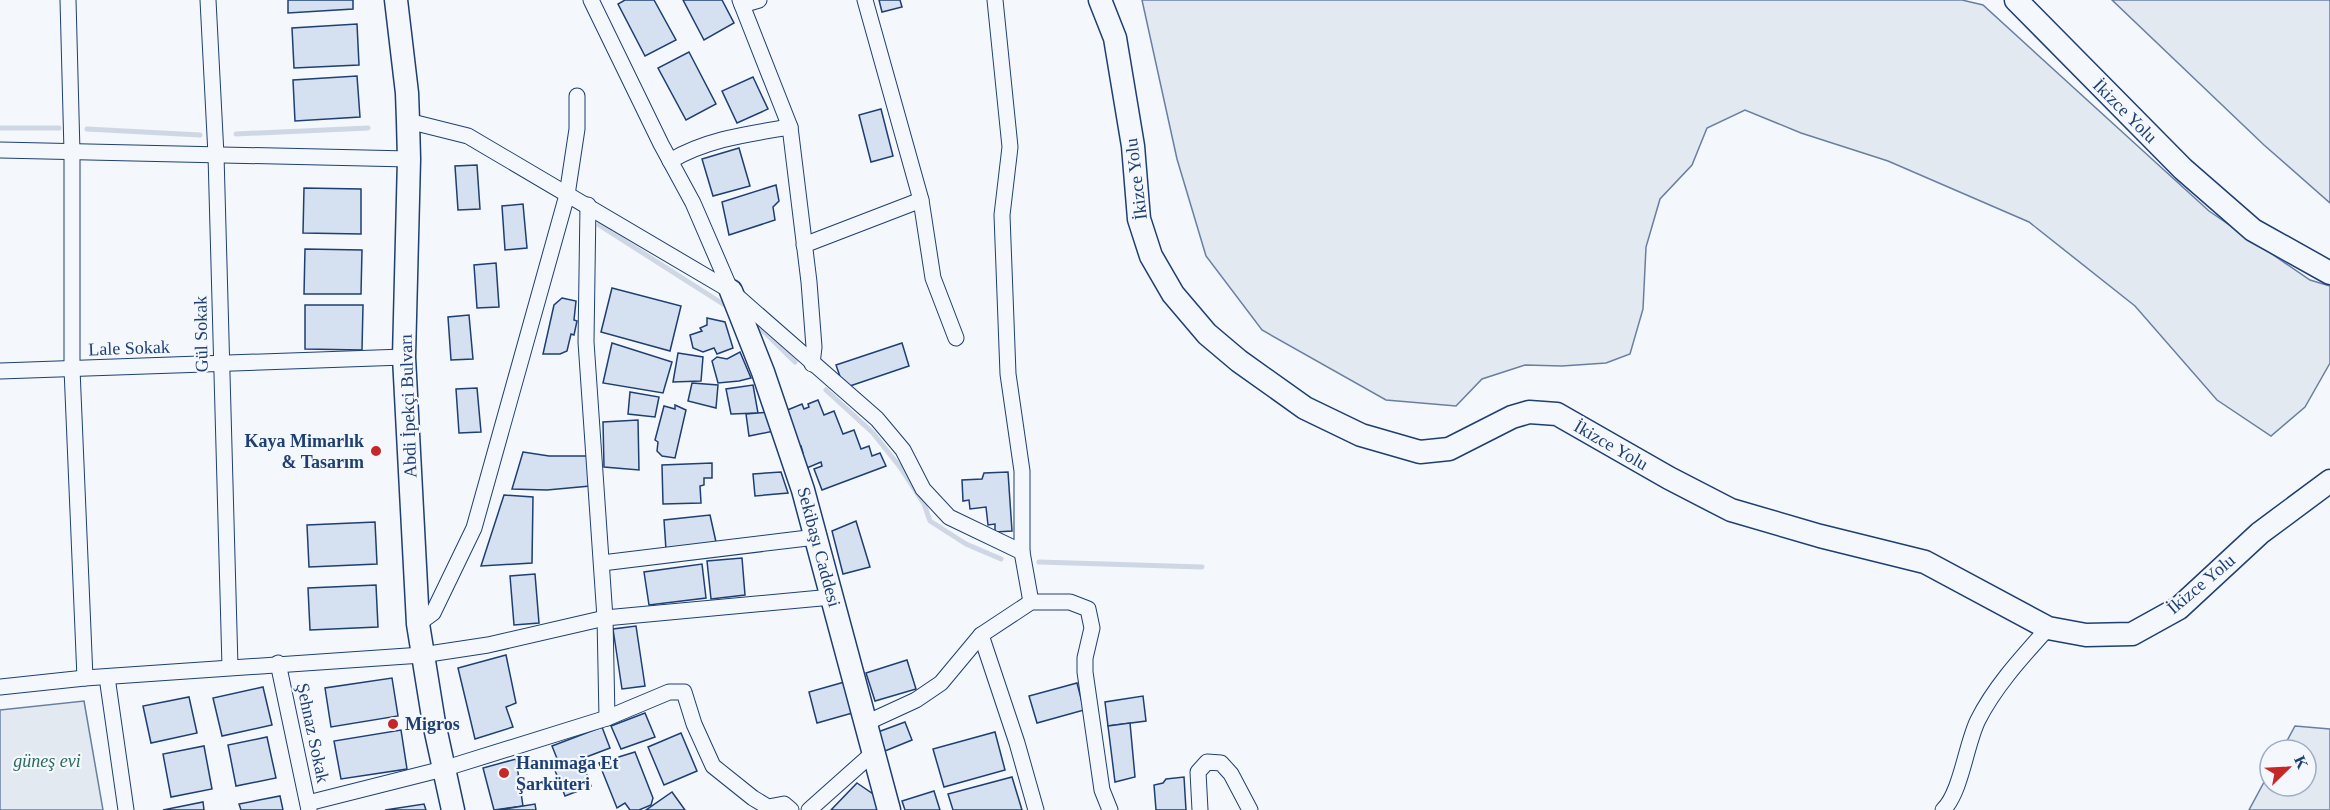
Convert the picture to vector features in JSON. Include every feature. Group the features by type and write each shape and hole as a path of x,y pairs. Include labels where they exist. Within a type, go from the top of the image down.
{"street":[{"path":"68,0 72,152 72,369 85,678"},
{"name":"Gül Sokak","path":"207,0 216,155 230,667"},
{"name":"Abdi İpekçi Bulvarı","path":"396,0 407,93 410,159 404,357 418,624 443,770 453,810"},
{"path":"591,0 693,204 731,291"},
{"path":"759,0 741,2 790,127 809,282 814,347 812,364"},
{"path":"865,0 921,200 933,278 956,338"},
{"path":"995,0 1010,147 1002,215 1008,374 1022,471 1022,552 1031,602"},
{"name":"İkizce Yolu","path":"1100,0 1115,38 1133,146 1139,219 1151,256 1173,294 1207,334 1239,362 1305,408 1361,435 1420,452 1449,449 1512,417 1529,412 1557,414 1669,478 1731,510 1820,536 1925,562 2048,628 2086,635 2132,634 2179,608 2260,533 2330,481"},
{"name":"İkizce Yolu","path":"2016,0 2183,169 2253,230 2330,273"},
{"path":"418,624 433,613 474,528 567,195 577,129 577,96"},
{"path":"408,122 468,136 731,291 877,419 903,450 923,489 949,517 1022,552"},
{"path":"670,161 686,151 711,142 790,127"},
{"path":"0,150 410,159"},
{"path":"804,245 921,200"},
{"path":"588,205 586,342 602,563 607,718"},
{"name":"Sekibaşı Caddesi","path":"731,291 764,372 803,490 888,810"},
{"name":"Lale Sokak","path":"0,371 404,357"},
{"path":"602,563 816,537"},
{"path":"0,687 278,663 422,655 488,645 605,618 832,597"},
{"path":"866,723 916,700 941,683 981,635 1031,602 1070,602 1088,609 1092,628 1085,658 1085,672 1101,790 1110,810"},
{"path":"1943,810 1963,768 1978,719 1995,692 2048,628"},
{"path":"981,635 1017,743 1036,810"},
{"name":"Şehnaz Sokak","path":"278,663 309,807"},
{"path":"107,677 126,810"},
{"path":"309,807 443,770 607,718 669,692 684,692 694,724 713,766 766,808 784,804 791,810"},
{"path":"809,810 873,753"},
{"path":"1200,810 1198,772 1207,762 1221,763 1232,774 1250,810"}],"green space":[{"path":"1142,0 1962,0 1983,5 2209,211 2310,280 2330,286 2330,363 2305,407 2271,436 2217,400 2135,306 2029,222 1888,161 1801,133 1745,110 1707,128 1692,165 1660,199 1646,247 1643,309 1630,354 1606,363 1562,366 1525,365 1482,379 1456,406 1386,400 1262,330 1206,256 1177,159"},
{"path":"2112,0 2330,0 2330,203 2264,145"},
{"name":"güneş evi","path":"84,701 103,810 0,810 0,710"},
{"path":"2295,726 2330,729 2330,810 2249,810 2258,793 2258,798 2318,798 2318,738 2288,738"}],"building":[{"path":"288,0 353,0 353,9 288,13"},
{"path":"625,0 654,0 676,40 645,56 618,4"},
{"path":"683,0 722,0 734,23 704,40"},
{"path":"879,0 900,0 902,7 882,12"},
{"path":"357,24 359,65 294,68 292,28"},
{"path":"689,52 716,104 686,120 658,68"},
{"path":"357,76 360,117 295,121 293,80"},
{"path":"753,77 768,109 737,123 722,91"},
{"path":"881,109 893,156 871,162 859,115"},
{"path":"739,148 750,186 713,196 702,159"},
{"path":"477,165 480,209 458,210 455,166"},
{"path":"776,185 779,201 773,207 775,220 729,235 722,202"},
{"path":"304,188 361,189 361,234 303,233"},
{"path":"523,204 527,248 505,250 502,206"},
{"path":"305,249 362,250 361,294 304,294"},
{"path":"496,263 499,307 477,308 474,265"},
{"path":"612,288 681,306 670,351 601,332"},
{"path":"562,298 576,301 574,320 577,321 574,335 571,334 567,351 560,354 543,354 554,305"},
{"path":"305,305 363,305 362,350 305,349"},
{"path":"469,315 473,359 451,360 448,317"},
{"path":"707,318 725,322 733,348 717,354 714,348 703,352 693,348 690,335 702,331 700,328 707,325"},
{"path":"612,343 672,362 663,393 603,383"},
{"path":"902,343 909,366 844,388 836,365"},
{"path":"740,352 751,378 718,383 712,361 717,357 727,359"},
{"path":"678,353 703,357 701,381 673,382"},
{"path":"692,383 718,385 716,408 688,401"},
{"path":"753,385 758,413 731,414 726,389"},
{"path":"477,388 481,432 459,433 456,389"},
{"path":"630,392 659,397 655,417 628,414"},
{"path":"818,400 824,415 834,411 843,434 854,430 861,449 869,446 872,456 880,453 886,466 822,490 814,469 822,466 821,462 802,470 796,455 803,453 801,446 794,448 785,411 802,404 804,409 809,407 808,404"},
{"path":"675,405 686,410 675,458 662,456 657,451 658,442 655,440 664,406 675,409"},
{"path":"770,412 774,431 749,436 746,414"},
{"path":"638,420 639,470 604,467 603,422"},
{"path":"523,452 549,456 589,456 590,486 547,490 512,489"},
{"path":"712,463 712,478 704,478 704,485 700,486 701,503 663,504 662,465"},
{"path":"781,472 788,493 755,496 753,474"},
{"path":"1008,472 1012,531 995,532 995,524 988,525 986,507 970,509 969,500 963,501 962,480 982,479 984,473"},
{"path":"504,495 533,497 532,563 481,566"},
{"path":"710,515 716,542 666,550 664,520"},
{"path":"856,521 870,567 843,574 832,531"},
{"path":"375,522 377,564 309,567 307,525"},
{"path":"742,558 745,595 711,599 707,561"},
{"path":"702,564 706,598 649,605 644,572"},
{"path":"535,574 539,623 514,625 510,576"},
{"path":"376,585 378,627 310,630 308,588"},
{"path":"636,626 645,686 622,689 613,629"},
{"path":"506,655 516,703 506,707 513,727 475,739 458,668"},
{"path":"907,660 916,689 875,701 866,673"},
{"path":"392,678 398,716 331,727 325,688"},
{"path":"848,681 856,712 817,723 809,692"},
{"path":"1077,683 1084,710 1037,723 1029,696"},
{"path":"263,687 272,725 222,736 213,698"},
{"path":"1143,696 1146,721 1108,726 1105,702"},
{"path":"189,697 197,733 151,743 143,706"},
{"path":"645,713 655,737 621,749 611,726"},
{"path":"905,722 912,740 885,751 878,732"},
{"path":"1130,723 1135,777 1115,782 1108,726"},
{"path":"602,727 610,748 581,759 591,786 565,796 554,768 560,766 552,746"},
{"path":"401,730 407,769 341,779 334,741"},
{"path":"995,732 1005,770 944,787 933,749"},
{"path":"681,733 697,771 664,785 648,747"},
{"path":"267,737 276,778 236,786 228,745"},
{"path":"204,746 212,789 171,797 163,754"},
{"path":"635,752 653,798 651,805 639,810 630,810 625,803 617,808 599,763"},
{"path":"516,759 523,806 494,810 483,768"},
{"path":"1012,777 1022,810 953,810 948,794"},
{"path":"1184,777 1186,810 1156,810 1154,785 1163,783 1166,779"},
{"path":"857,783 876,796 878,810 831,810"},
{"path":"934,791 940,810 905,810 902,801"},
{"path":"672,792 685,810 646,810"},
{"path":"280,796 283,810 241,810 239,804"},
{"path":"203,802 204,810 163,810"},
{"path":"424,804 426,810 385,810"},
{"path":"535,804 536,810 498,810 523,806"}],"waterway":[{"path":"0,128 59,128"},
{"path":"236,134 368,128"},
{"path":"87,129 200,135"},
{"path":"599,225 723,304"},
{"path":"756,324 795,362"},
{"path":"826,390 873,433 900,467 924,504 930,521 966,544 1001,559"},
{"path":"1039,562 1202,567"}],"place":[{"name":"Kaya Mimarlık & Tasarım","path":"376,451"},
{"name":"Migros","path":"393,724"},
{"name":"Hanımağa Et Şarküteri","path":"504,773"}]}
